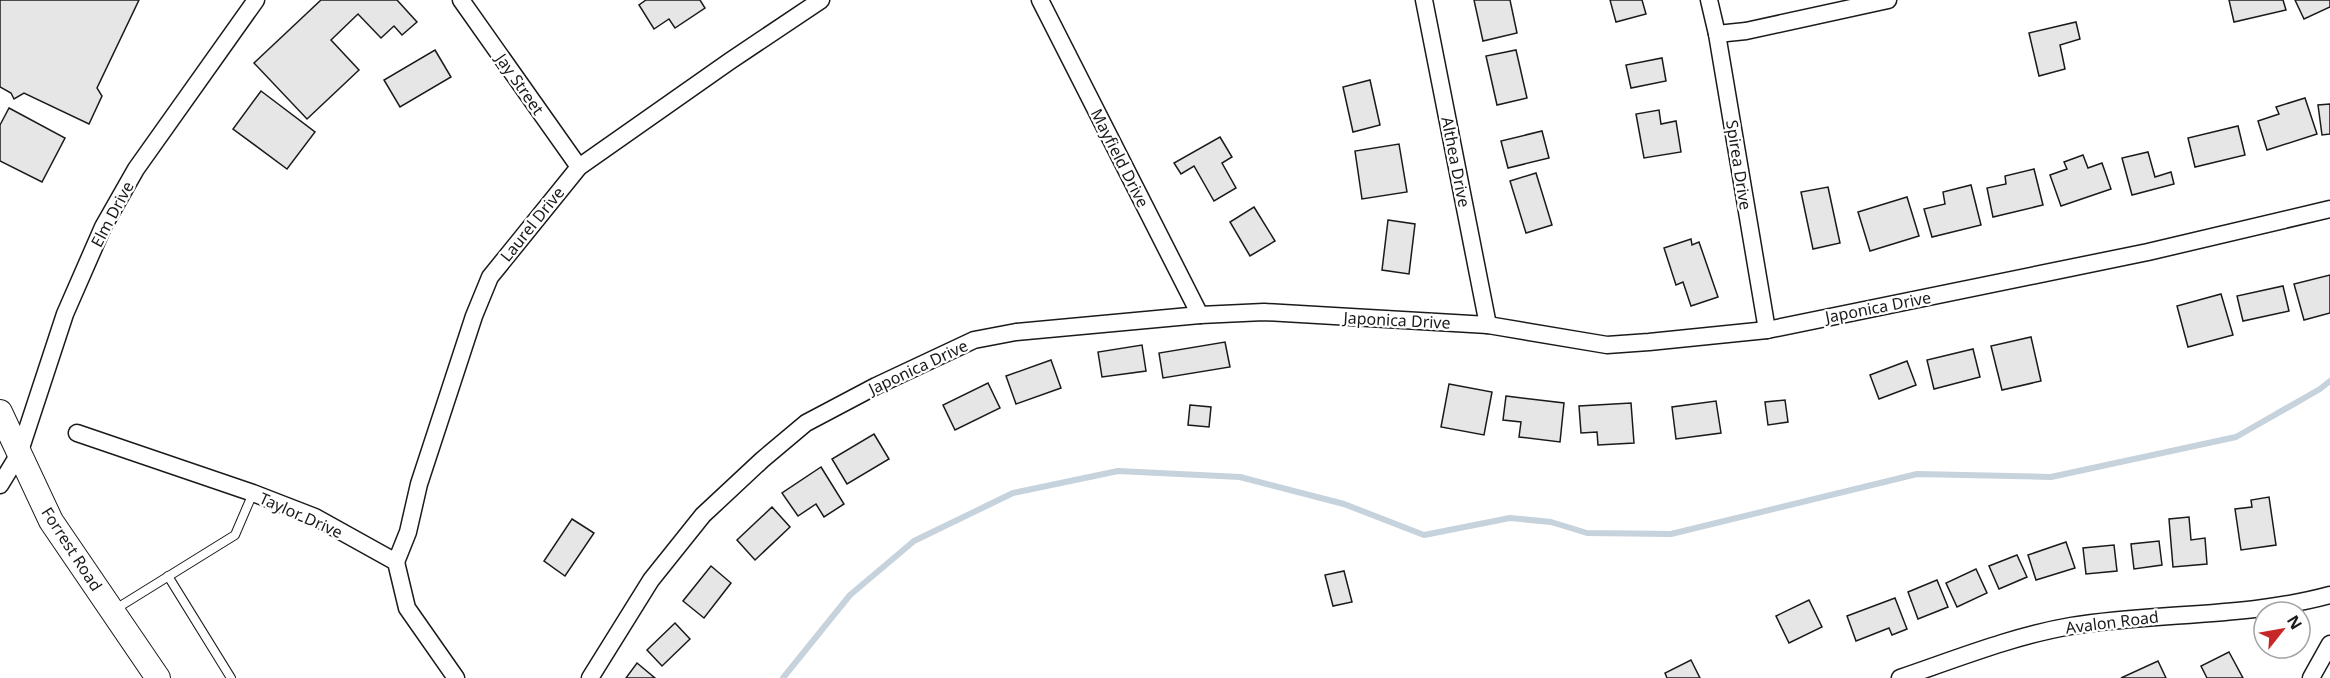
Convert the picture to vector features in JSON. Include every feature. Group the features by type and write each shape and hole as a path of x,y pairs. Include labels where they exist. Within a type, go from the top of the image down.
{"main road":[{"name":"Forrest Road","path":"0,412 51,521 158,678"}],"street":[{"name":"Elm Drive","path":"0,485 19,454 65,314 103,227 136,169 256,0"},
{"name":"Jay Street","path":"461,0 579,167"},
{"name":"Laurel Drive","path":"396,562 408,532 419,484 474,316 490,277 579,167 821,0"},
{"name":"Mayfield Drive","path":"1040,0 1200,315"},
{"name":"Althea Drive","path":"1424,0 1488,325"},
{"name":"Spirea Drive","path":"1709,0 1717,34 1767,330"},
{"path":"1717,34 1746,31 1888,0"},
{"name":"Japonica Drive","path":"590,678 651,580 703,515 806,423 876,386 974,340 1016,332 1200,315 1264,312 1488,325 1606,345 1767,330 2148,252 2330,209"},
{"name":"Taylor Drive","path":"77,433 253,493 315,517 396,562"},
{"path":"396,562 407,608 456,678"},
{"name":"Avalon Road","path":"1900,678 2018,639 2070,627 2140,617 2265,609 2330,595"},
{"path":"2311,678 2330,644"}],"lane":[{"path":"112,611 235,535 253,493"},
{"path":"168,576 231,678"}],"building":[{"path":"0,0 139,0 97,88 102,96 89,124 24,93 14,99 11,93 0,87"},
{"path":"321,0 397,0 417,22 402,35 394,26 381,38 358,14 331,40 359,70 307,119 254,63"},
{"path":"646,0 700,0 705,8 675,28 669,19 654,29 639,5"},
{"path":"1474,0 1510,0 1517,33 1483,41"},
{"path":"1610,0 1642,0 1646,14 1616,22"},
{"path":"2229,0 2283,0 2286,10 2234,22"},
{"path":"2295,0 2330,0 2330,7 2304,19"},
{"path":"2076,22 2080,39 2060,45 2065,69 2039,76 2029,33"},
{"path":"435,50 451,77 400,107 384,80"},
{"path":"1516,50 1527,98 1497,105 1486,56"},
{"path":"1662,58 1666,81 1631,88 1626,65"},
{"path":"1370,80 1380,125 1353,132 1343,87"},
{"path":"261,91 315,132 287,169 233,129"},
{"path":"2305,98 2317,134 2267,150 2258,121 2279,114 2276,107"},
{"path":"2330,104 2330,134 2322,135 2318,105"},
{"path":"9,108 65,138 42,182 0,161 0,125"},
{"path":"1659,110 1661,124 1676,121 1681,152 1644,158 1636,114"},
{"path":"2238,126 2245,155 2195,167 2188,138"},
{"path":"1542,131 1549,158 1508,168 1501,141"},
{"path":"1220,137 1232,157 1222,163 1236,188 1214,201 1194,166 1181,174 1174,163"},
{"path":"1399,144 1407,192 1362,199 1355,151"},
{"path":"2148,152 2155,177 2171,172 2174,184 2132,195 2122,158"},
{"path":"2083,155 2088,168 2102,163 2111,189 2061,206 2050,175 2067,169 2064,162"},
{"path":"2034,169 2043,205 1993,217 1987,188 2006,184 2005,176"},
{"path":"1536,173 1552,225 1526,233 1510,181"},
{"path":"1971,185 1981,225 1932,237 1924,209 1945,204 1943,192"},
{"path":"1828,187 1840,243 1813,249 1801,192"},
{"path":"1907,197 1919,236 1870,251 1858,212"},
{"path":"1254,207 1275,241 1250,256 1230,222"},
{"path":"1388,220 1415,224 1409,274 1382,270"},
{"path":"1691,239 1692,245 1699,242 1718,297 1691,306 1683,282 1676,285 1664,248"},
{"path":"2330,275 2330,313 2304,320 2294,284"},
{"path":"2283,286 2289,311 2243,321 2237,296"},
{"path":"2221,294 2233,335 2188,347 2177,306"},
{"path":"2031,337 2041,381 2002,390 1991,346"},
{"path":"1225,342 1230,367 1163,378 1159,353"},
{"path":"1142,345 1146,371 1102,377 1098,352"},
{"path":"1973,349 1980,377 1934,389 1927,360"},
{"path":"1051,360 1061,388 1016,404 1006,376"},
{"path":"1907,361 1916,385 1879,399 1870,375"},
{"path":"988,383 1000,408 955,430 943,405"},
{"path":"1449,384 1492,392 1484,435 1441,427"},
{"path":"1506,396 1564,403 1560,442 1519,437 1521,422 1503,420"},
{"path":"1785,400 1788,422 1768,425 1765,402"},
{"path":"1716,401 1721,433 1676,439 1672,407"},
{"path":"1631,403 1634,443 1598,445 1597,432 1581,433 1579,406"},
{"path":"1190,405 1211,407 1209,427 1188,425"},
{"path":"874,434 889,459 847,484 832,459"},
{"path":"821,467 844,504 824,517 816,504 798,516 782,493"},
{"path":"2269,497 2276,545 2241,550 2235,509 2252,507 2251,500"},
{"path":"772,507 790,527 755,560 737,540"},
{"path":"2189,517 2191,540 2205,538 2207,564 2173,567 2169,519"},
{"path":"572,519 594,533 565,576 544,561"},
{"path":"2159,541 2162,565 2134,569 2131,544"},
{"path":"2066,542 2075,568 2036,580 2028,555"},
{"path":"2114,545 2117,571 2086,574 2083,548"},
{"path":"2017,555 2027,577 1999,589 1989,566"},
{"path":"711,566 731,583 704,618 683,601"},
{"path":"1976,569 1987,593 1957,607 1946,583"},
{"path":"1344,571 1352,602 1333,606 1325,575"},
{"path":"1937,580 1948,607 1918,619 1908,592"},
{"path":"1895,598 1907,629 1892,635 1889,628 1856,641 1847,616"},
{"path":"1809,600 1822,627 1789,643 1776,616"},
{"path":"675,623 690,639 662,666 647,650"},
{"path":"2229,652 2243,678 2207,678 2201,666"},
{"path":"1691,660 1700,678 1667,678 1665,673"},
{"path":"2158,661 2166,678 2121,678"},
{"path":"637,663 655,678 626,678"}],"waterway":[{"path":"783,678 850,595 914,541 1013,493 1118,471 1240,477 1344,504 1424,535 1510,518 1551,522 1587,533 1671,534 1917,474 2051,477 2236,437 2330,381"}]}
